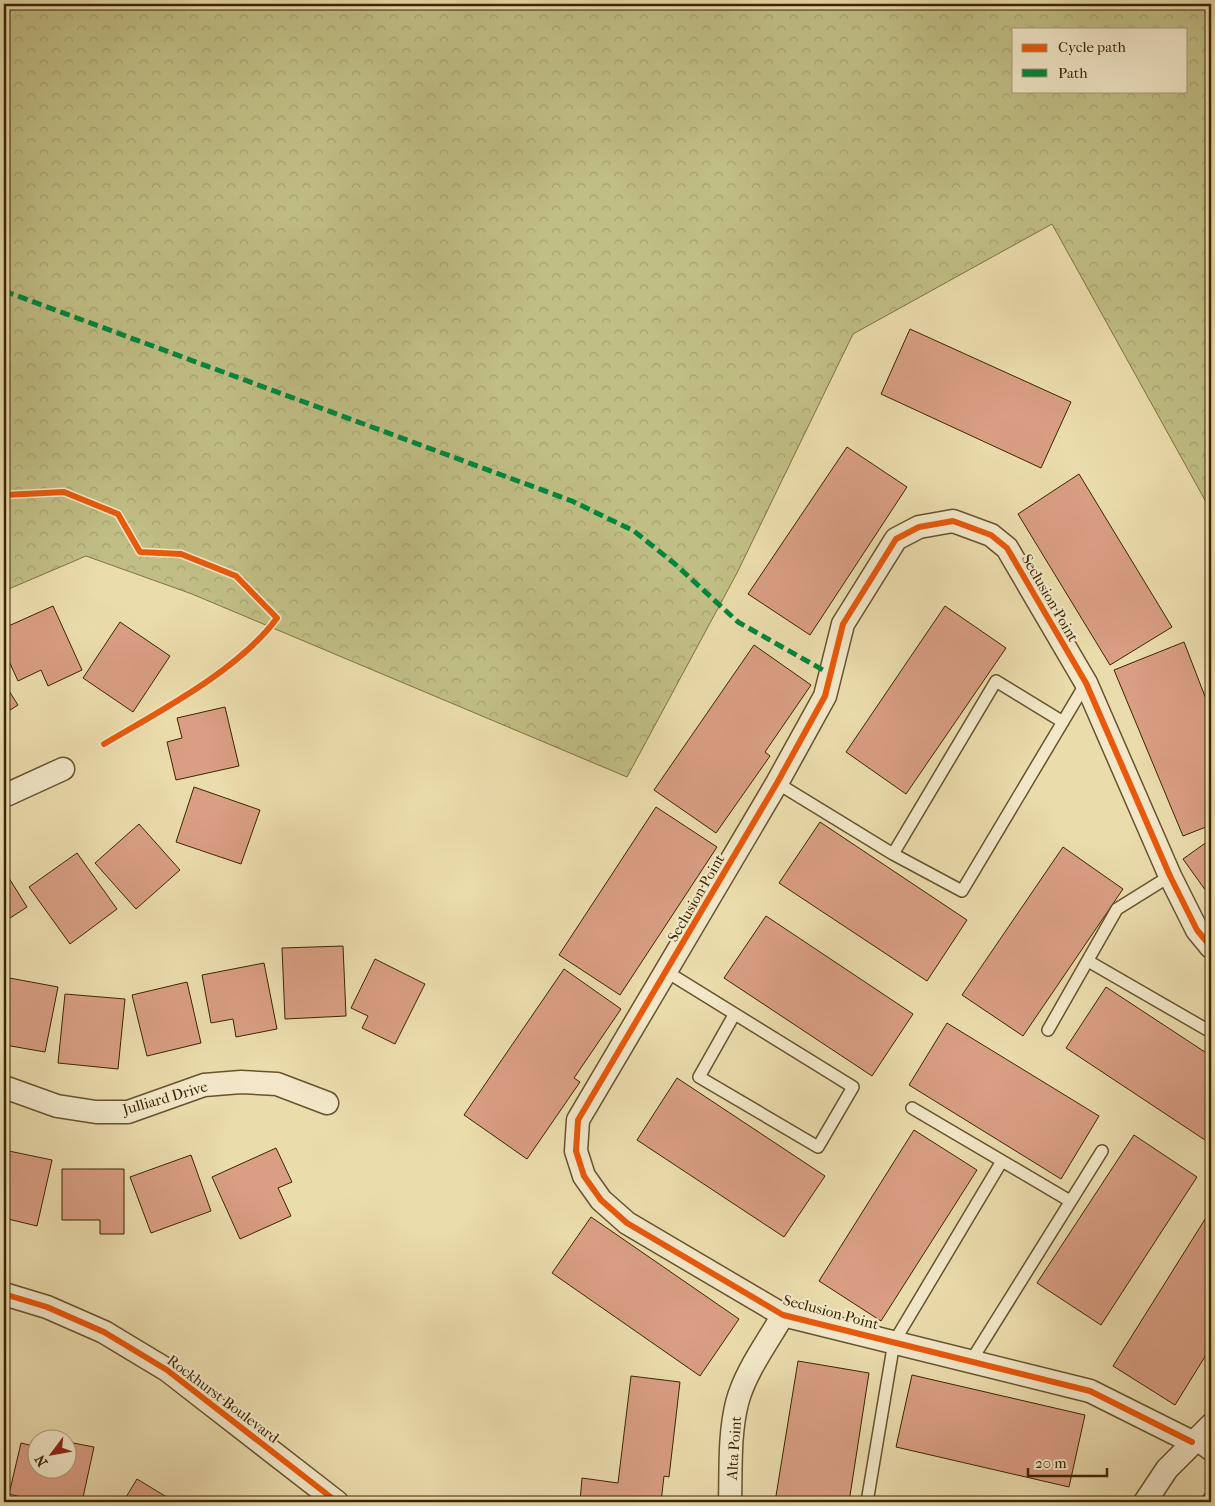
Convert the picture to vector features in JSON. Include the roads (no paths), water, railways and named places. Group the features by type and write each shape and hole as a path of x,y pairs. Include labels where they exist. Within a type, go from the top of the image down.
{"street":[{"name":"Seclusion Point","path":"1192,1442 1090,1391 783,1315 628,1223 600,1200 584,1176 576,1151 578,1120 778,783 825,696 843,624 896,539 919,527 952,521 991,535 1007,548 1086,683 1170,876 1197,930 1211,946"},
{"path":"4,796 63,769"},
{"name":"Julliard Drive","path":"4,1087 57,1106 96,1112 128,1112 204,1086 241,1082 277,1084 327,1103"},
{"name":"Rockhurst Boulevard","path":"4,1294 48,1307 104,1332 167,1370 337,1502"},
{"name":"Alta Point","path":"730,1502 733,1430 737,1403 745,1382 783,1315"},
{"path":"1145,1502 1168,1469 1192,1442 1211,1425"}],"lane":[{"path":"893,854 996,681 1063,722"},
{"path":"778,783 893,854 962,891 1086,683"},
{"path":"1048,1030 1117,909 1170,876"},
{"path":"1088,961 1211,1032"},
{"path":"667,972 852,1087 818,1147 699,1076 734,1015"},
{"path":"912,1108 1070,1201"},
{"path":"971,1361 1102,1151"},
{"path":"867,1502 894,1342 1002,1161"},
{"path":"1192,1442 1211,1456"}]}
